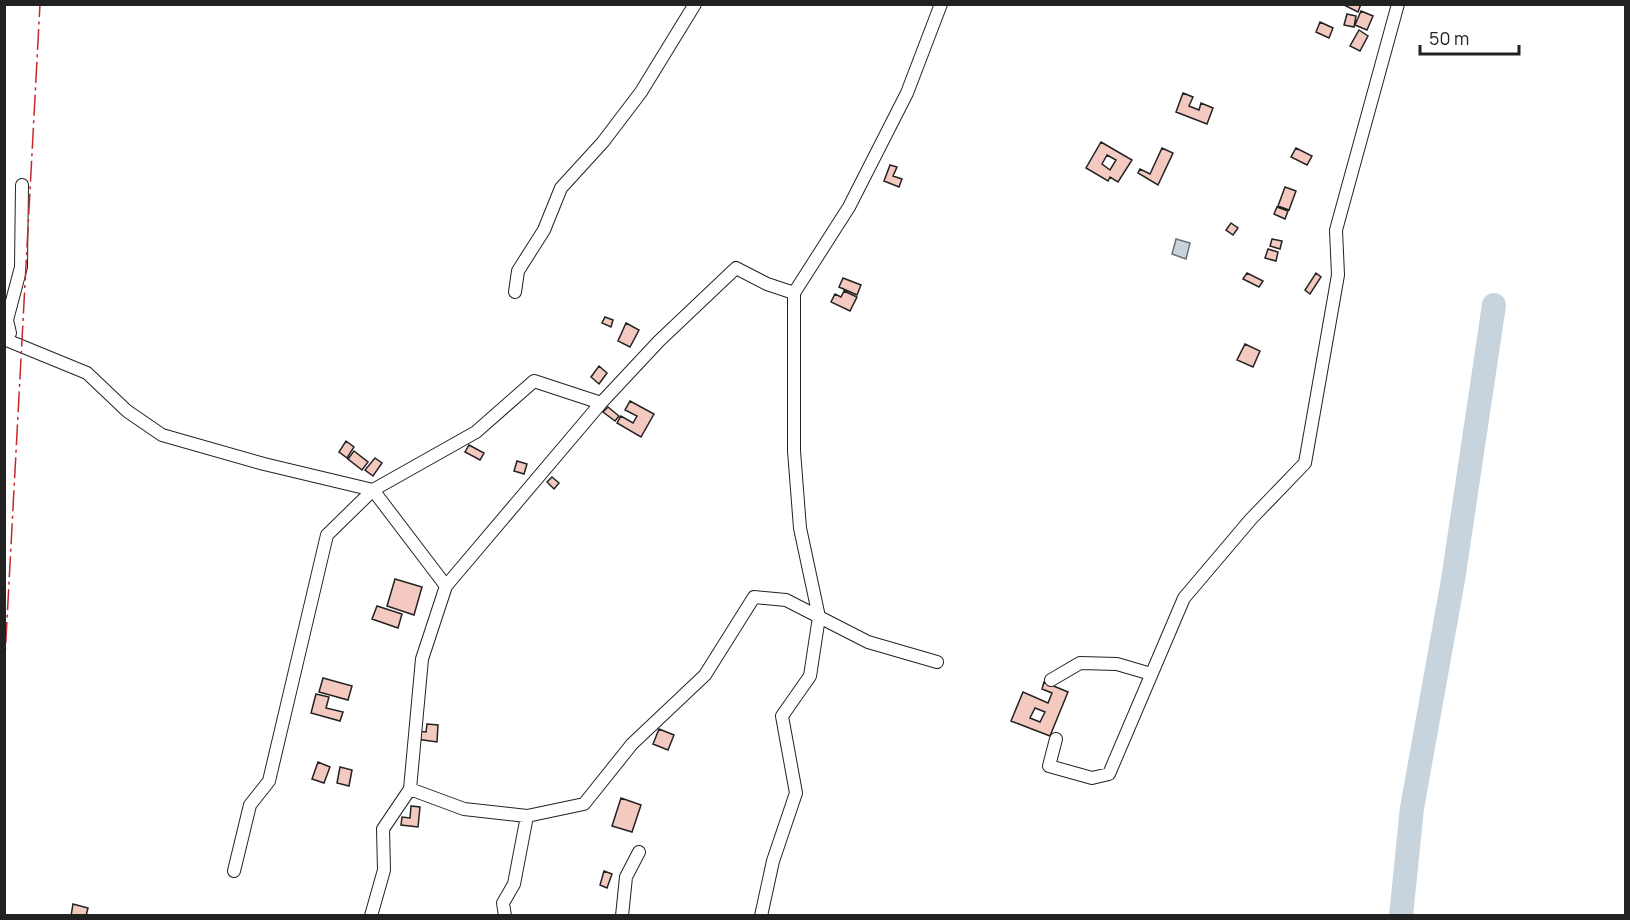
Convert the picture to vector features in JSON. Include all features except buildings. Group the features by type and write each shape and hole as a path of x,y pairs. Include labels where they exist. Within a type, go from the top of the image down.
{"street":[{"path":"515,292 518,271 544,230 561,188 603,142 641,92 695,4"},
{"path":"761,915 773,861 796,793 782,716 810,676 819,617 799,517 794,451 794,293 849,207 907,93 940,4"},
{"path":"1056,739 1049,766 1092,778 1109,774 1184,598 1251,519 1305,463 1338,275 1336,230 1398,4"},
{"path":"22,185 21,267 7,320 6,333 20,345 87,373 127,411 162,435 264,464 373,490 446,586"},
{"path":"371,915 384,870 383,829 410,789 422,659 446,586 601,403 659,340 736,268 767,284 794,293"},
{"path":"234,870 250,805 268,781 327,535 373,490 476,432 534,381 601,403"},
{"path":"410,789 464,809 527,816 584,804 632,744 705,675 754,597 786,600 868,642 937,662"},
{"path":"1051,680 1080,663 1117,664 1151,674"},
{"path":"505,915 503,903 514,884 527,816"},
{"path":"622,915 626,877 639,852"}],"shaded area":[{"path":"1176,239 1190,243 1186,259 1172,254"}],"waterway":[{"path":"1401,916 1412,808 1453,580 1494,305"}],"power":[{"path":"4,676 40,4"}]}
